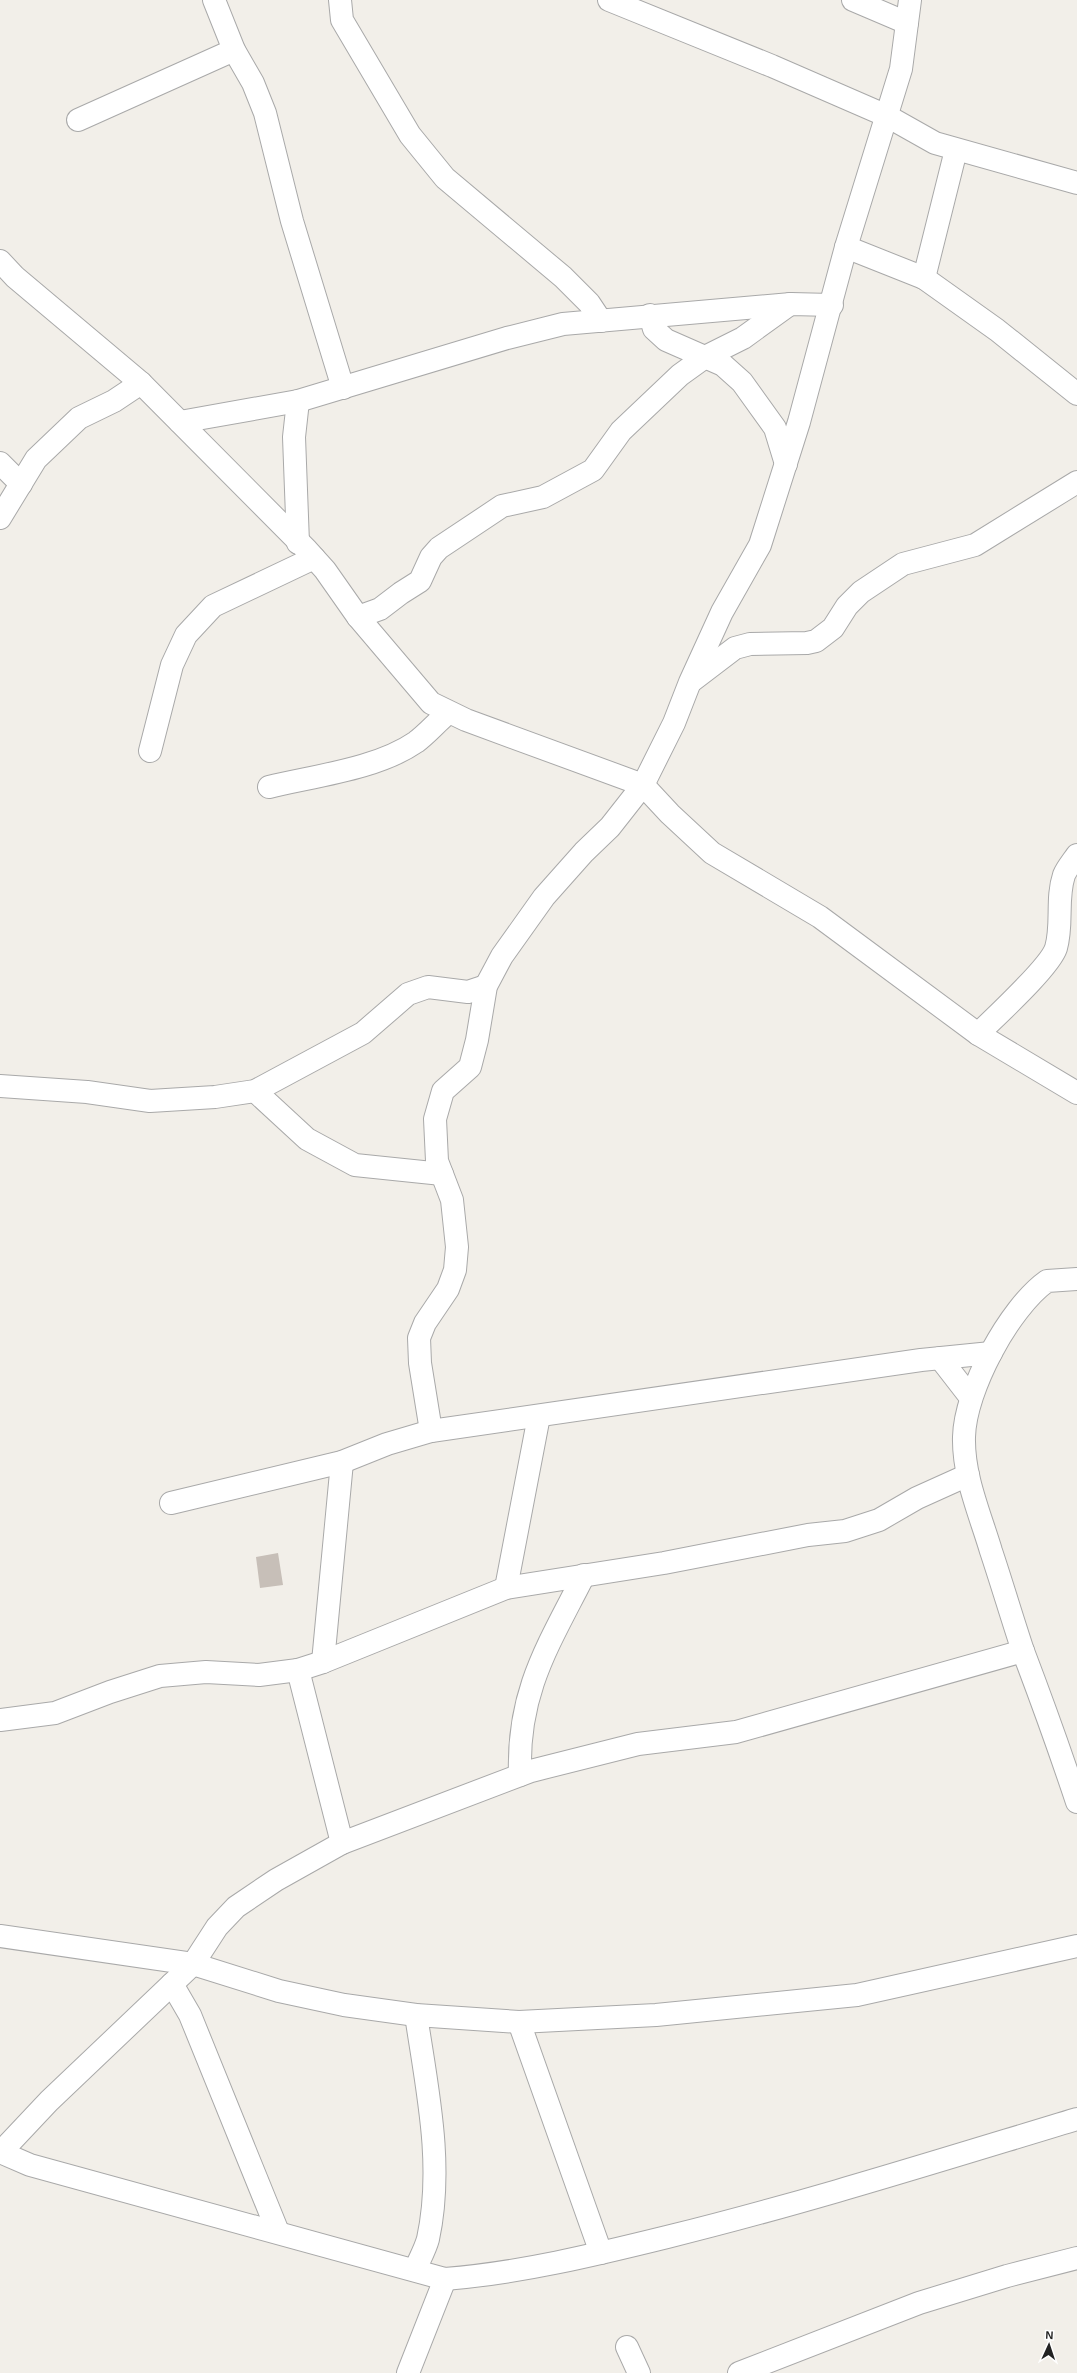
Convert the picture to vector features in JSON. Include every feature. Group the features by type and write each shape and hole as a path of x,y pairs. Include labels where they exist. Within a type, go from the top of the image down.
{"street":[{"path":"214,0 234,50 253,83 265,113 292,221 343,388"},
{"path":"340,0 342,20 410,135 445,178 563,277 589,303 601,321"},
{"path":"609,0 887,116 911,132 956,150 1077,183"},
{"path":"853,0 907,24"},
{"path":"431,1431 420,1363 419,1338 425,1323 448,1289 455,1270 457,1247 452,1200 438,1161 435,1119 443,1091 470,1066 477,1040 486,986 502,956 544,897 584,852 610,827 642,785 674,723 690,682 722,612 760,545 786,464 832,305 846,247 901,69 910,0"},
{"path":"78,120 234,50"},
{"path":"924,278 956,150"},
{"path":"846,247 924,278 997,330 1077,394"},
{"path":"0,261 15,277 141,383 314,558 358,617 431,704 448,713 642,785 670,814 712,853 820,917 978,1034 1077,1093"},
{"path":"180,422 298,401 507,338 563,324 650,315 791,304 832,305"},
{"path":"358,617 380,609 401,593 414,587 420,581 431,558 439,548 502,506 543,497 593,470 621,431 680,375 705,358 743,338 791,304"},
{"path":"650,315 654,329 666,340 723,365 742,382 775,428 786,464"},
{"path":"0,518 36,459 79,418 114,401 141,383"},
{"path":"298,401 294,437 298,543"},
{"path":"0,463 21,484"},
{"path":"690,682 735,648 750,644 816,641 833,628 847,606 861,592 903,564 975,545 1005,529 1077,482"},
{"path":"150,751 172,665 186,635 213,606 314,558"},
{"path":"269,787 363,764 388,756 416,742 448,713"},
{"path":"978,1034 1040,970 1055,950 1060,928 1060,895 1064,875 1077,854"},
{"path":"0,1086 87,1092 150,1101 216,1097 255,1091 363,1033 408,994 428,987 468,992 486,986"},
{"path":"255,1091 307,1139 355,1165 442,1174"},
{"path":"1077,1279 1052,1279 1042,1284 1004,1328 971,1398 964,1436 968,1475 1023,1651 1050,1720 1077,1802"},
{"path":"171,1503 342,1462 387,1444 431,1431 940,1358 991,1353"},
{"path":"940,1358 971,1398"},
{"path":"506,1588 539,1416"},
{"path":"323,1662 342,1462"},
{"path":"0,1720 55,1713 110,1692 160,1676 206,1672 259,1675 298,1670 323,1662 506,1588 664,1563 808,1535 845,1531 879,1520 917,1498 968,1475"},
{"path":"520,1775 519,1747 523,1713 533,1677 584,1575"},
{"path":"1023,1651 736,1732 638,1744 520,1775 342,1843 276,1880 236,1907 217,1927 193,1964 44,2106 0,2152 30,2165 445,2279 487,2276 602,2253 723,2223 799,2202 1077,2118"},
{"path":"298,1670 342,1843"},
{"path":"0,1936 193,1964 279,1991 344,2005 416,2015 519,2022 656,2015 857,1995 1077,1946"},
{"path":"172,1984 190,2015 278,2232"},
{"path":"415,2270 427,2241 435,2184 435,2150 416,2015"},
{"path":"519,2022 602,2253"},
{"path":"740,2373 919,2303 1007,2276 1077,2258"},
{"path":"408,2373 445,2279"},
{"path":"627,2347 640,2373"}],"building":[{"path":"278,1553 283,1585 260,1588 256,1557"}]}
